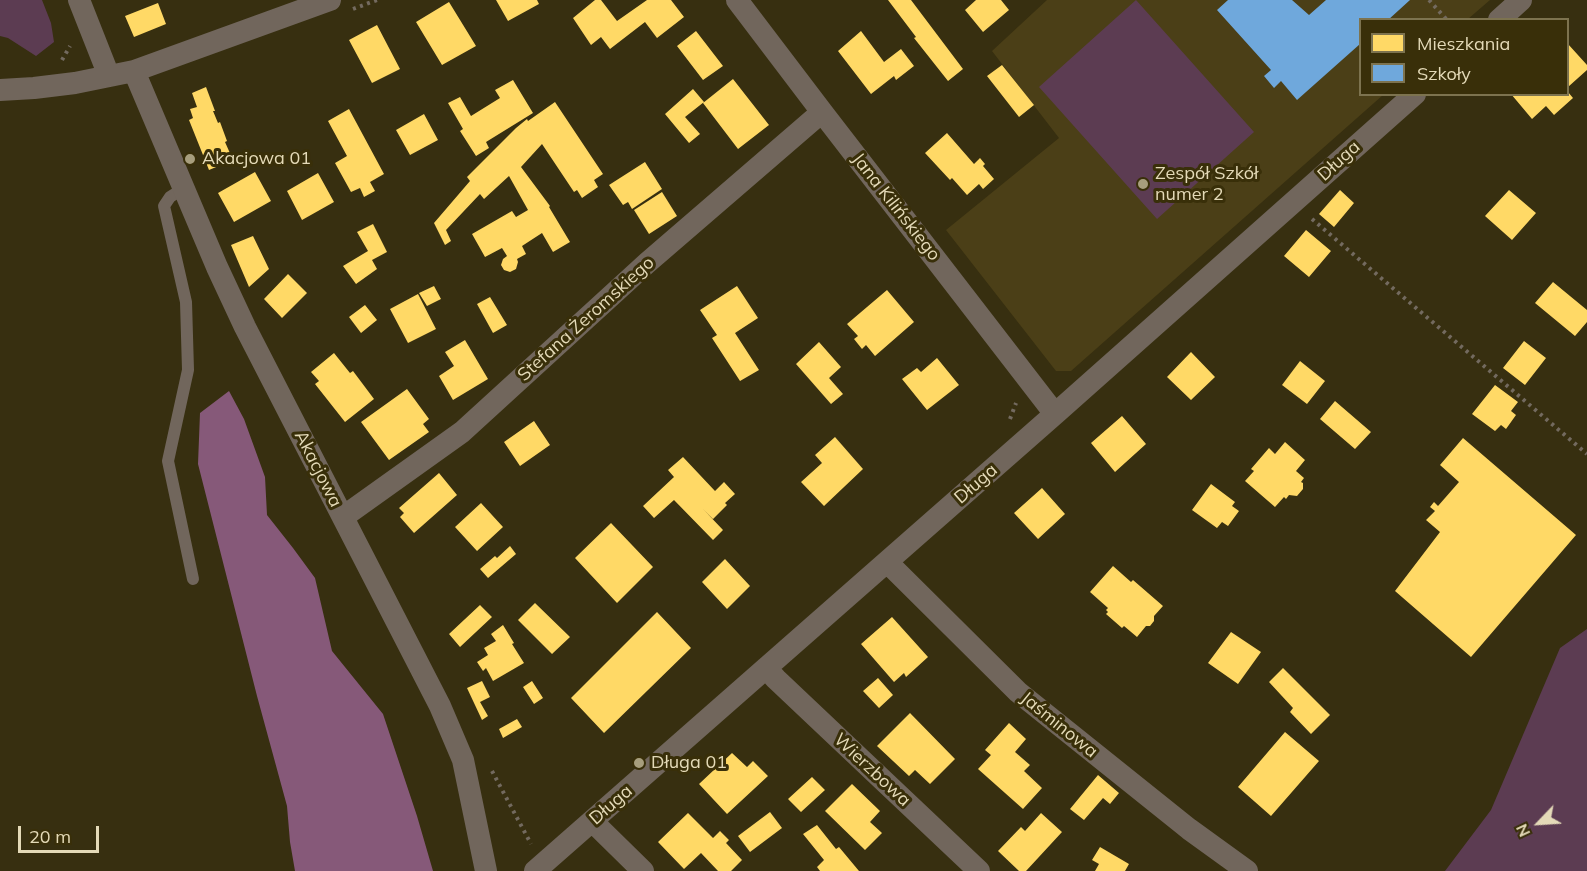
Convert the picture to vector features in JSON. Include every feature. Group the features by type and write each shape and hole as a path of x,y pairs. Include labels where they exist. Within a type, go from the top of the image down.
{"street":[{"path":"79,0 109,76"},
{"name":"Jana Kilińskiego","path":"738,0 1055,414"},
{"path":"1501,18 1521,0"},
{"path":"0,90 75,83 134,71 339,5"},
{"name":"Akacjowa","path":"134,71 244,327 440,706 464,760 486,871"},
{"name":"Długa","path":"535,871 1055,414 1412,96"},
{"name":"Stefana Żeromskiego","path":"343,517 462,432 647,263 822,112"},
{"name":"Jaśminowa","path":"887,562 1018,693 1189,829 1246,871"},
{"name":"Wierzbowa","path":"766,668 979,871"},
{"path":"592,821 643,871"}],"lane":[{"path":"184,188 170,197 164,206 186,302 188,370 168,461 193,579"}],"path":[{"path":"339,5 377,0"},
{"path":"1429,0 1445,18"},
{"path":"57,65 67,53 72,38"},
{"path":"1293,203 1587,454"},
{"path":"1008,425 1018,397"},
{"path":"489,765 533,849 548,837 562,848"}],"shaded area":[{"path":"0,0 42,0 51,23 54,42 36,56 8,38 0,36"},
{"name":"Zespół Szkół numer 2","path":"1047,0 1490,0 1469,18 1359,18 1359,96 1382,96 1071,371 1056,371 946,230 1059,138 992,51"},
{"path":"1136,0 1254,132 1157,219 1039,87"},
{"path":"229,391 244,419 265,477 267,515 315,578 332,651 383,714 433,871 295,871 287,806 198,464 200,413"},
{"path":"1587,629 1587,871 1445,871 1491,810 1560,648"}],"building: Mieszkania":[{"path":"496,0 537,0 539,4 508,21"},
{"path":"595,0 601,0 617,21 647,0 671,0 684,17 657,38 645,22 610,49 601,37 591,45 573,18"},
{"path":"888,0 911,0 963,69 948,81"},
{"path":"976,0 1001,0 1009,10 983,32 965,10"},
{"path":"449,2 476,46 442,65 416,22"},
{"path":"158,3 166,24 134,37 125,16"},
{"path":"377,25 400,69 372,83 349,40"},
{"path":"696,31 723,66 703,80 677,46"},
{"path":"861,31 884,62 901,49 914,66 896,80 894,76 871,94 838,51"},
{"path":"1569,45 1587,65 1587,70 1569,86"},
{"path":"1002,65 1034,105 1019,117 987,76"},
{"path":"733,79 769,125 738,149 703,103"},
{"path":"513,80 533,113 486,142 489,148 476,156 460,131 463,129 448,103 460,97 471,116 500,98 495,90"},
{"path":"206,87 233,160 209,170 189,120 193,118 190,109 197,107 192,93"},
{"path":"693,89 704,102 685,117 700,134 689,143 665,114"},
{"path":"1569,93 1573,98 1554,115 1546,106 1532,119 1513,96 1569,96"},
{"path":"555,102 603,174 594,180 598,187 582,198 577,190 574,192 542,144 521,167 550,206 570,242 553,252 542,233 522,246 526,254 517,259 516,269 510,272 504,270 501,265 507,256 502,248 485,257 472,234 512,211 516,217 528,210 509,176 484,199 480,194 446,230 451,241 445,245 434,223 470,181 467,177 516,128"},
{"path":"349,109 384,174 370,182 375,191 364,197 360,188 351,192 335,163 347,156 328,121"},
{"path":"424,114 438,140 410,155 396,130"},
{"path":"947,133 974,164 980,158 985,164 983,166 994,179 983,189 979,184 967,195 925,153"},
{"path":"645,162 662,189 632,209 628,202 623,205 609,185"},
{"path":"255,172 271,201 234,222 218,193"},
{"path":"318,173 334,202 302,220 287,191"},
{"path":"1340,190 1354,203 1334,227 1319,214"},
{"path":"1509,190 1536,213 1512,240 1485,216"},
{"path":"662,192 677,216 649,234 634,210"},
{"path":"373,224 387,252 372,260 377,269 356,284 343,266 368,251 357,232"},
{"path":"1306,230 1331,251 1309,277 1284,256"},
{"path":"253,236 269,269 249,287 231,245"},
{"path":"288,274 307,293 282,318 264,299"},
{"path":"1553,282 1587,310 1587,322 1575,336 1535,303"},
{"path":"434,286 441,299 427,306 419,293"},
{"path":"737,286 758,318 735,333 759,370 740,381 712,338 717,335 700,310"},
{"path":"887,290 914,322 875,356 866,345 862,349 854,339 858,336 847,324"},
{"path":"418,294 436,329 408,343 390,309"},
{"path":"490,297 507,325 493,333 477,304"},
{"path":"365,305 377,320 361,333 349,317"},
{"path":"465,340 488,379 453,400 439,376 454,366 445,352"},
{"path":"1524,341 1546,358 1525,385 1503,368"},
{"path":"819,342 841,367 829,378 843,394 831,404 796,364"},
{"path":"1191,352 1215,377 1191,400 1167,377"},
{"path":"334,353 350,373 353,371 374,399 345,422 315,384 319,381 311,372"},
{"path":"937,358 959,385 927,410 902,379 917,368 921,372"},
{"path":"1300,361 1325,381 1307,404 1282,385"},
{"path":"1495,385 1518,402 1511,411 1516,415 1506,429 1501,425 1495,431 1472,414"},
{"path":"407,389 429,419 423,424 429,432 389,460 361,422"},
{"path":"1335,401 1371,432 1355,449 1320,419"},
{"path":"1122,416 1146,444 1115,472 1091,443"},
{"path":"534,421 550,445 520,466 504,442"},
{"path":"835,437 863,469 824,506 801,482 822,463 815,455"},
{"path":"1463,438 1576,535 1471,657 1395,591 1440,532 1426,520 1435,511 1430,507 1434,502 1438,506 1459,482 1440,465"},
{"path":"1285,442 1305,460 1296,471 1304,478 1301,482 1303,489 1297,496 1289,495 1286,499 1284,497 1275,507 1245,481 1254,471 1251,469 1269,448 1275,454"},
{"path":"683,457 715,491 724,482 735,494 713,519 703,509 723,530 713,540 674,500 654,518 643,506 674,477 668,470"},
{"path":"439,473 457,495 414,533 400,517 404,513 399,508"},
{"path":"1211,484 1235,502 1232,506 1239,511 1228,526 1222,522 1217,528 1192,510"},
{"path":"1042,488 1065,514 1038,539 1014,513"},
{"path":"481,503 503,527 477,551 455,527"},
{"path":"611,523 653,567 617,603 575,558"},
{"path":"510,546 516,554 488,578 480,569"},
{"path":"725,559 750,586 727,609 702,582"},
{"path":"1113,566 1163,606 1154,616 1154,621 1150,626 1146,626 1137,637 1106,614 1108,608 1090,592"},
{"path":"535,603 570,637 552,654 518,620"},
{"path":"480,605 492,617 460,647 449,634"},
{"path":"657,612 691,648 604,733 571,698"},
{"path":"892,617 928,657 906,677 904,673 894,682 861,644"},
{"path":"503,625 524,663 493,681 486,668 483,671 477,662 488,655 484,648 496,641 491,634"},
{"path":"1231,632 1261,652 1238,684 1208,663"},
{"path":"1283,668 1330,715 1311,734 1290,712 1293,708 1269,682"},
{"path":"878,678 893,695 879,708 863,691"},
{"path":"482,681 490,697 480,702 488,716 482,720 467,688"},
{"path":"532,681 543,698 534,704 523,687"},
{"path":"910,713 955,759 930,784 915,770 909,776 877,746"},
{"path":"517,719 522,727 503,738 499,729"},
{"path":"1009,723 1026,739 1015,752 1030,765 1024,771 1042,788 1023,809 978,769 991,755 985,750"},
{"path":"1285,732 1319,761 1271,816 1238,787"},
{"path":"732,753 747,767 753,761 768,776 727,814 699,784"},
{"path":"1098,775 1119,793 1110,804 1103,798 1084,820 1070,809"},
{"path":"812,777 825,790 801,812 788,799"},
{"path":"852,784 880,811 870,822 882,833 865,850 825,811"},
{"path":"770,812 782,828 750,852 738,836"},
{"path":"688,813 713,838 720,831 729,840 726,843 742,860 731,871 718,871 701,853 684,869 658,842"},
{"path":"1041,813 1062,832 1026,871 1019,871 998,851 1021,827 1025,831"},
{"path":"817,825 836,849 839,847 859,871 820,871 817,867 824,860 803,834"},
{"path":"1100,847 1129,864 1125,871 1095,871 1099,864 1092,860"}],"building: Szkoły":[{"path":"1228,0 1292,0 1309,15 1326,0 1410,0 1390,18 1359,18 1359,45 1297,100 1281,81 1274,88 1264,76 1271,70 1217,10"}],"place":[{"name":"Akacjowa 01","path":"190,159"},
{"name":"Zespół Szkół numer 2","path":"1143,184"},
{"name":"Długa 01","path":"639,763"}]}
